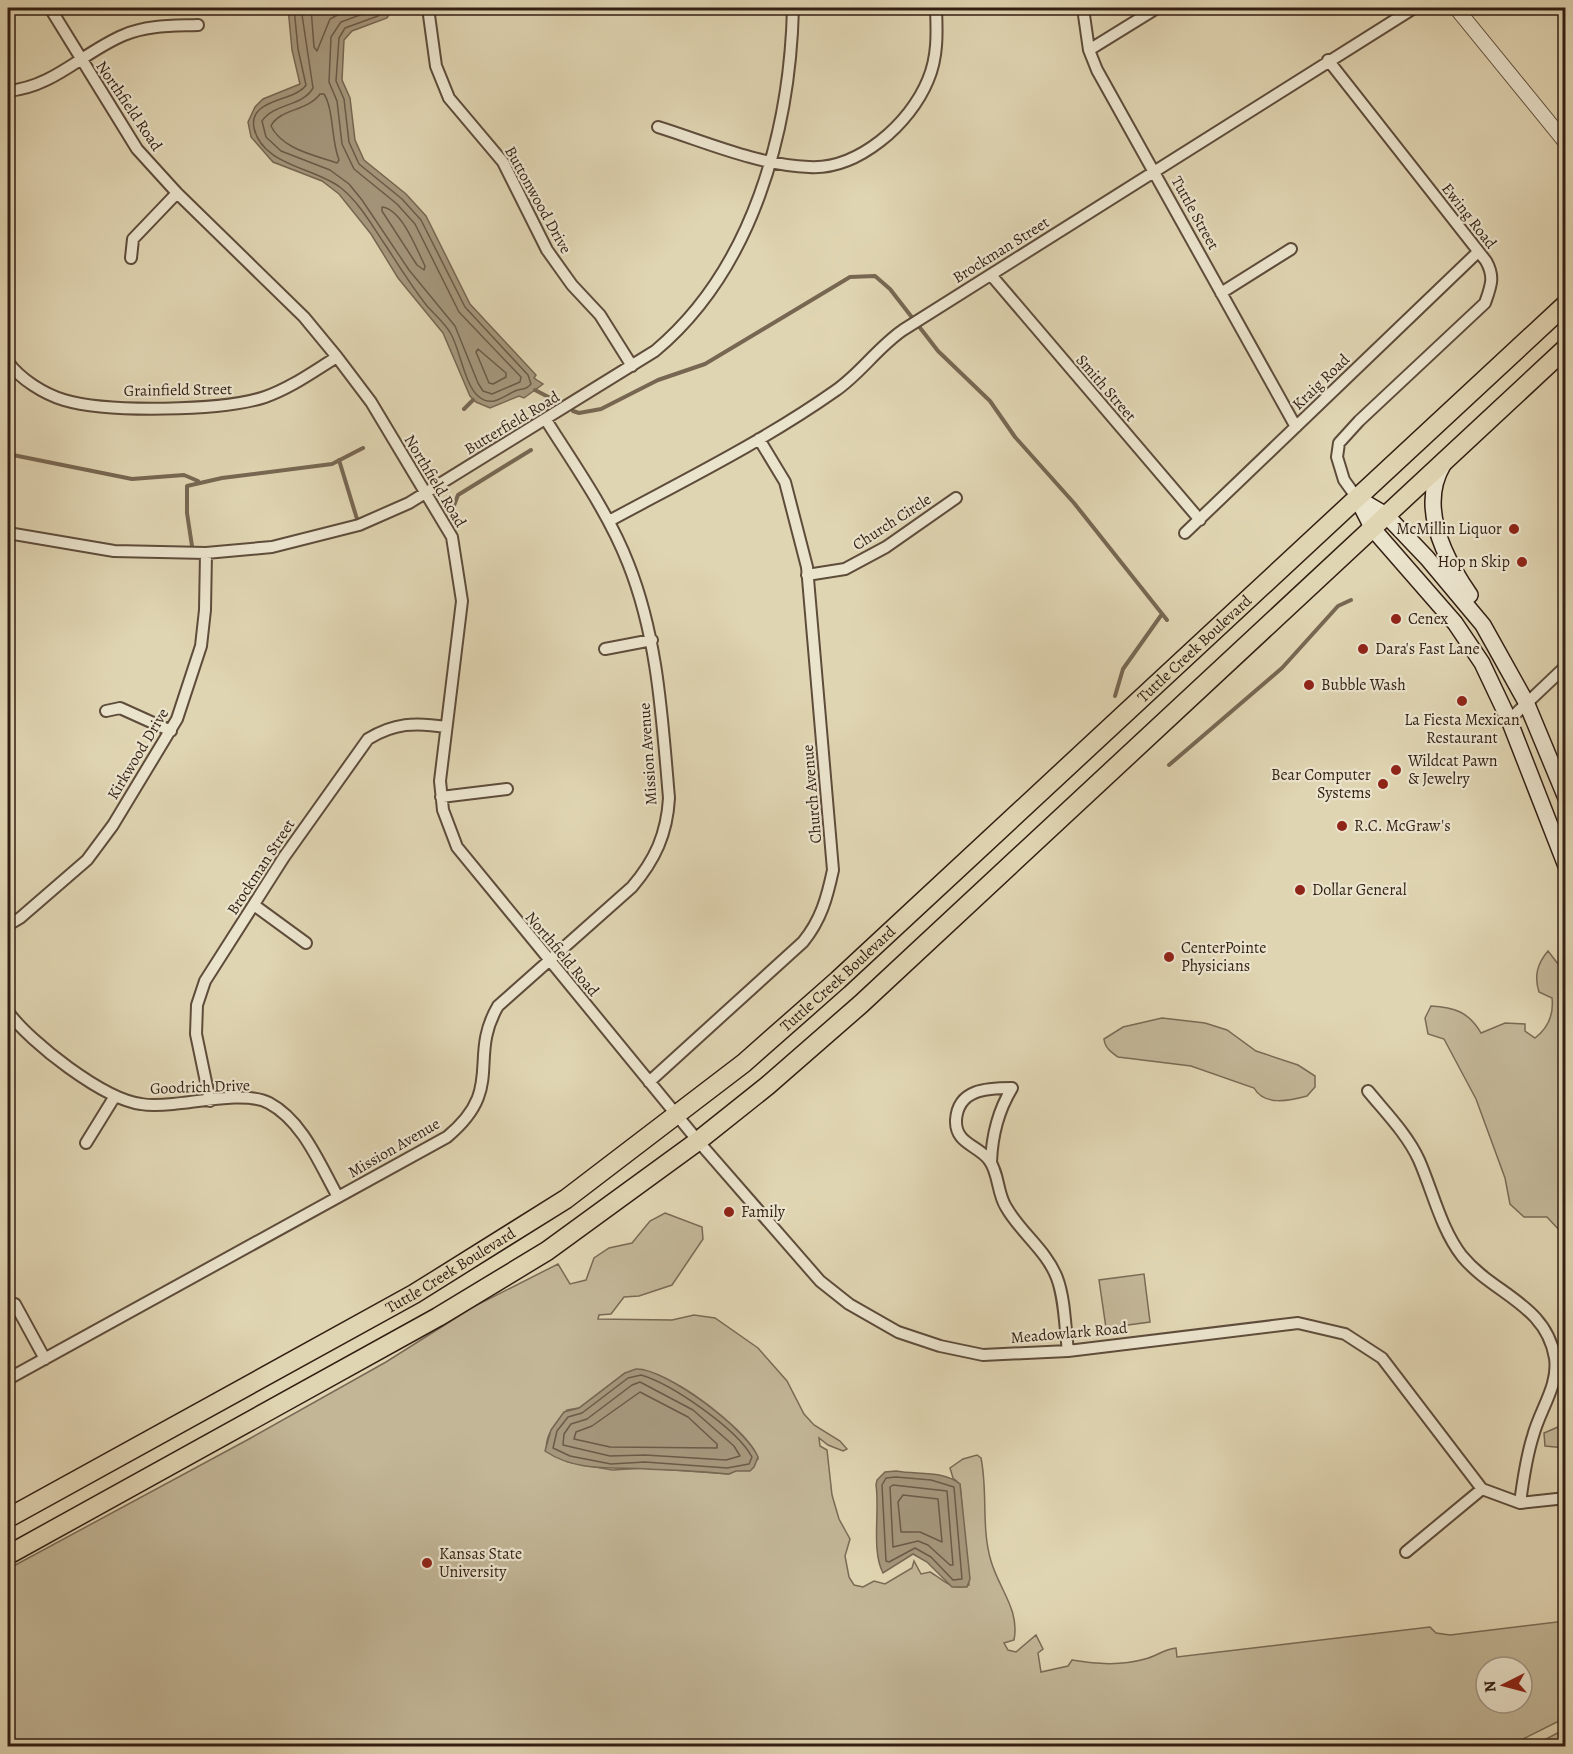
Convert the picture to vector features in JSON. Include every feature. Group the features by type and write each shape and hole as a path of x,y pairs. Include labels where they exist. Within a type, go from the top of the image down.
{"highway":[{"name":"Tuttle Creek Boulevard","path":"8,1518 414,1294 566,1199 677,1117 744,1063 838,980 1566,304"},
{"name":"Tuttle Creek Boulevard","path":"8,1555 438,1317 548,1251 698,1141 767,1086 861,1004 1566,348"}],"main road":[{"path":"1445,461 1437,474 1432,495 1434,516 1447,558 1474,601 1483,625 1526,702 1566,798"},
{"path":"1357,498 1386,515 1427,558 1483,625"},
{"path":"1357,498 1373,529 1455,623 1482,663 1509,720 1566,866"}],"street":[{"name":"Northfield Road","path":"50,8 136,150 177,194 304,317 337,357 370,402 452,537 462,601 441,762 441,796 457,847 677,1117"},
{"name":"Buttonwood Drive","path":"428,8 434,59 449,98 468,124 504,162 547,250 572,285 600,315 632,366"},
{"name":"Butterfield Road","path":"8,533 114,551 206,553 272,547 334,532 391,513 546,420 655,351 681,327 728,264 754,208 770,161 788,84 793,8"},
{"path":"658,127 770,161 810,167 849,160 867,149 907,116 928,80 935,56 936,8"},
{"name":"Tuttle Street","path":"1083,8 1089,50 1097,70 1296,427"},
{"path":"1089,50 1157,8"},
{"name":"Brockman Street","path":"609,521 759,439 843,385 886,341 1328,60 1414,8"},
{"path":"1456,8 1566,143"},
{"path":"8,91 27,89 50,80 125,34 151,28 198,25"},
{"name":"Ewing Road","path":"1328,60 1491,269 1493,282 1485,303 1359,421 1340,443 1337,457 1340,469 1344,480 1357,498"},
{"path":"131,258 134,239 177,194"},
{"path":"1221,293 1291,249"},
{"name":"Kraig Road","path":"1185,533 1478,252"},
{"name":"Smith Street","path":"991,275 1200,520"},
{"name":"Grainfield Street","path":"8,362 11,375 45,392 80,403 205,408 235,405 266,397 292,385 337,357"},
{"name":"Mission Avenue","path":"8,1379 447,1137 464,1123 480,1095 486,1031 491,1018 506,997 632,887 650,866 662,841 668,819 669,798 652,640 628,562 609,521 546,420"},
{"name":"Church Avenue","path":"649,1082 803,942 815,927 823,909 832,870 832,848 807,575 799,528 785,483 759,439"},
{"name":"Church Circle","path":"807,575 845,569 886,547 956,498"},
{"name":"Kirkwood Drive","path":"8,925 20,918 87,860 113,825 171,731 185,700 201,646 205,610 206,553"},
{"path":"605,649 652,640"},
{"path":"1509,720 1566,666"},
{"path":"106,711 120,708 171,731"},
{"name":"Brockman Street","path":"210,1101 196,1034 197,1005 205,981 346,767 368,740 384,729 404,723 446,727"},
{"path":"441,796 507,789"},
{"path":"254,905 306,943"},
{"name":"Goodrich Drive","path":"8,1012 38,1044 115,1096 141,1104 242,1098 266,1101 288,1116 311,1149 338,1197"},
{"path":"991,1162 981,1151 966,1144 960,1136 957,1129 958,1109 964,1098 972,1093 988,1088 1012,1088 996,1122 991,1162 1004,1205 1056,1276 1068,1351"},
{"path":"1368,1091 1406,1136 1419,1159 1451,1240 1462,1255 1489,1281 1531,1311 1549,1337 1555,1360 1556,1376 1533,1433 1520,1503"},
{"path":"86,1143 115,1096"},
{"name":"Meadowlark Road","path":"677,1117 820,1281 849,1304 898,1332 940,1346 983,1355 1068,1351 1298,1323 1345,1334 1382,1358 1482,1489 1503,1499 1520,1503 1566,1498"},
{"path":"15,1304 45,1359"},
{"path":"1406,1552 1482,1489"}],"shaded area":[{"path":"1548,951 1565,973 1565,1249 1561,1232 1547,1217 1524,1217 1510,1204 1505,1178 1476,1099 1444,1039 1428,1034 1425,1018 1431,1006 1454,1009 1466,1015 1481,1033 1505,1023 1525,1024 1525,1031 1535,1038 1547,1025 1552,1010 1552,998 1539,992 1537,981 1539,965"},
{"path":"1162,1018 1205,1023 1227,1030 1256,1051 1298,1065 1315,1076 1315,1087 1307,1096 1278,1101 1270,1100 1258,1094 1254,1088 1191,1066 1118,1057 1106,1045 1104,1039 1123,1027"},
{"name":"Kansas State University","path":"665,1213 702,1227 703,1239 672,1285 639,1296 624,1297 611,1314 599,1315 598,1319 672,1320 694,1315 715,1318 758,1348 787,1381 804,1414 814,1425 840,1441 847,1449 843,1451 828,1445 819,1438 820,1446 827,1450 832,1495 839,1519 850,1539 845,1556 849,1577 854,1585 863,1587 874,1581 885,1584 912,1568 914,1561 921,1574 930,1572 953,1586 969,1585 960,1484 953,1478 950,1468 963,1459 977,1455 981,1458 983,1471 988,1548 1014,1619 1014,1640 1004,1643 1008,1650 1016,1652 1036,1635 1043,1649 1038,1653 1041,1672 1068,1666 1072,1660 1127,1663 1176,1648 1177,1657 1430,1627 1436,1633 1450,1635 1565,1621 1565,1718 1509,1746 8,1746 8,1569 386,1362 473,1307 558,1264 570,1284 586,1280 594,1258 609,1248 632,1243 650,1221","holes":["625,1373 671,1382 707,1404 746,1439 758,1459 729,1474 645,1468 612,1470 568,1462 547,1452 549,1435 567,1410 579,1408"]},
{"path":"1144,1274 1150,1322 1106,1328 1099,1280"},
{"path":"1565,1424 1565,1448 1545,1446 1544,1433"},
{"path":"1565,1729 1565,1746 1533,1746"}],"water":[{"path":"288,8 393,8 387,18 352,31 344,40 342,80 350,98 355,140 364,160 406,194 426,216 470,304 536,375 534,378 543,384 524,398 519,396 490,408 476,402 470,396 443,333 398,278 371,234 339,194 322,181 273,162 251,137 248,122 255,107 263,99 300,84 292,50"},
{"path":"636,1369 649,1371 666,1379 704,1402 751,1445 758,1457 754,1467 750,1471 736,1471 729,1474 594,1467 569,1462 545,1451 551,1430 564,1412 579,1408 625,1373"},
{"path":"885,1472 938,1475 960,1484 970,1579 967,1587 952,1587 927,1562 913,1554 883,1573 877,1553 876,1485 877,1480"}],"waterway":[{"path":"573,411 579,413 601,409 658,380 705,364 850,277 875,276 890,289 938,351 990,401 1015,437 1074,503 1167,620"},
{"path":"535,390 556,401"},
{"path":"464,409 473,400"},
{"path":"192,546 187,513 187,486 222,478 332,464 363,448"},
{"path":"460,524 453,508 458,495 531,450"},
{"path":"8,454 132,479 184,475 198,481"},
{"path":"339,460 357,519"},
{"path":"1169,765 1282,668 1338,606 1351,600"},
{"path":"1115,696 1123,669 1162,614"}],"place":[{"name":"McMillin Liquor","path":"1514,529"},
{"name":"Hop n Skip","path":"1522,562"},
{"name":"Cenex","path":"1396,619"},
{"name":"Dara's Fast Lane","path":"1363,649"},
{"name":"Bubble Wash","path":"1309,685"},
{"name":"La Fiesta Mexican Restaurant","path":"1462,701"},
{"name":"Wildcat Pawn & Jewelry","path":"1396,770"},
{"name":"Bear Computer Systems","path":"1383,784"},
{"name":"R.C. McGraw's","path":"1342,826"},
{"name":"Dollar General","path":"1300,890"},
{"name":"CenterPointe Physicians","path":"1169,957"},
{"name":"Family","path":"729,1212"},
{"name":"Kansas State University","path":"427,1563"}]}
